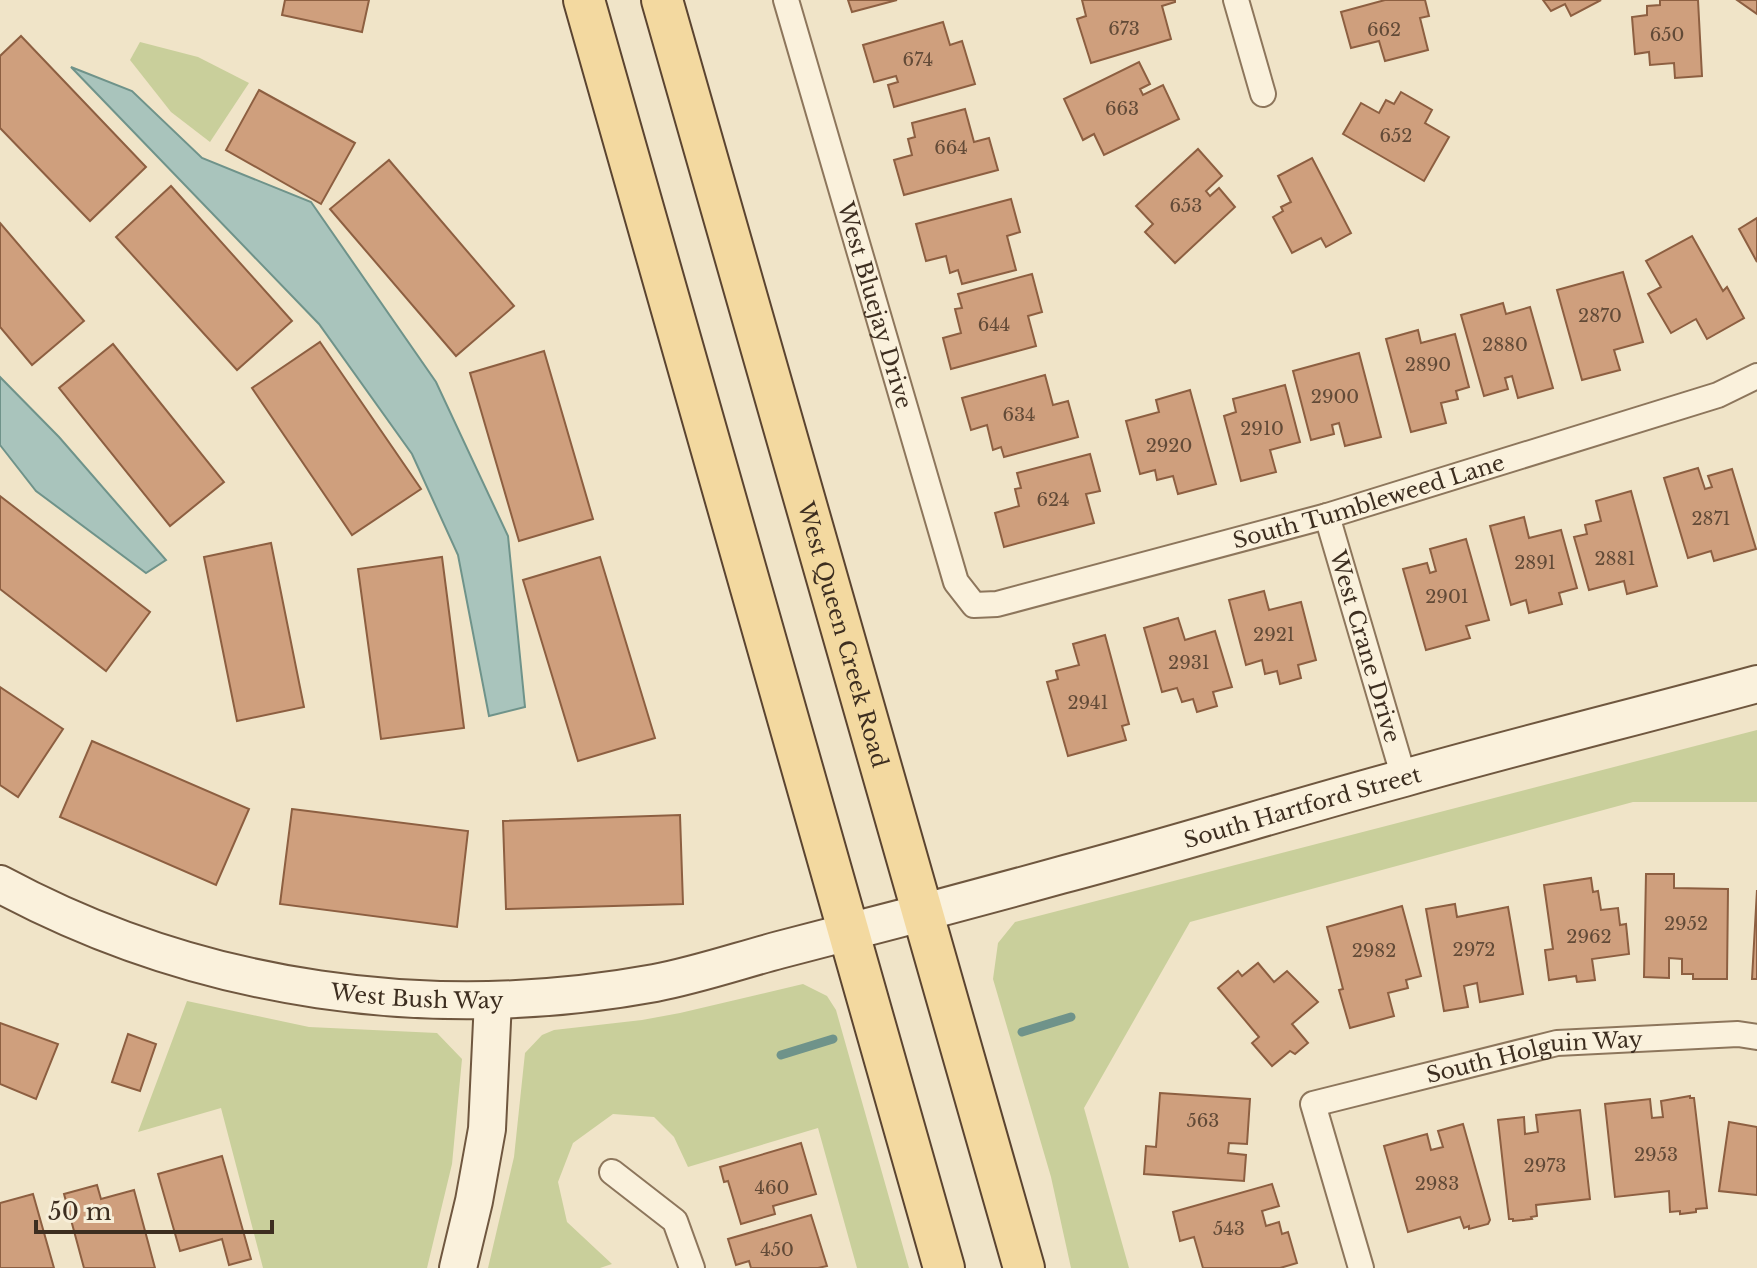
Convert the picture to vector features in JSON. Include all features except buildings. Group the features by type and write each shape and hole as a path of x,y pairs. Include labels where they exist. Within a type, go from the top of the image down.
{"main road":[{"path":"584,0 944,1268"},
{"name":"West Queen Creek Road","path":"662,0 1024,1268"}],"street":[{"name":"West Bluejay Drive","path":"786,0 956,582 974,605"},
{"path":"1236,0 1263,94"},
{"name":"South Tumbleweed Lane","path":"974,605 997,604 1327,516 1718,395 1757,376"},
{"name":"West Crane Drive","path":"1327,516 1404,778"},
{"name":"South Hartford Street","path":"848,934 1404,778 1757,684"},
{"name":"West Bush Way","path":"0,884 111,937 161,955 284,984 450,1001 595,992 657,982 848,934"},
{"path":"458,1268 487,1129 493,1000"},
{"name":"South Holguin Way","path":"1361,1268 1313,1104 1557,1043 1738,1034 1757,1037"},
{"path":"612,1172 675,1221 692,1268"}],"green space":[{"path":"140,42 198,57 249,83 210,142 171,112 130,60"},
{"path":"1757,730 1757,802 1633,802 1190,922 1084,1108 1129,1268 1071,1268 1051,1177 993,979 998,943 1015,922"},
{"path":"803,984 827,996 836,1010 909,1268 857,1268 818,1128 688,1167 674,1137 654,1117 613,1114 573,1143 558,1182 567,1222 612,1264 600,1268 488,1268 514,1157 525,1053 542,1035 554,1030 680,1013"},
{"path":"187,1001 309,1027 437,1033 462,1059 452,1164 427,1268 263,1268 221,1108 138,1132"}],"water":[{"path":"71,67 132,91 202,158 311,202 436,382 508,536 525,707 489,716 458,555 412,454 319,324"},
{"path":"0,377 59,437 166,560 146,573 36,491 0,445"}],"waterway":[{"path":"1022,1032 1071,1017"},
{"path":"781,1055 833,1039"}]}
